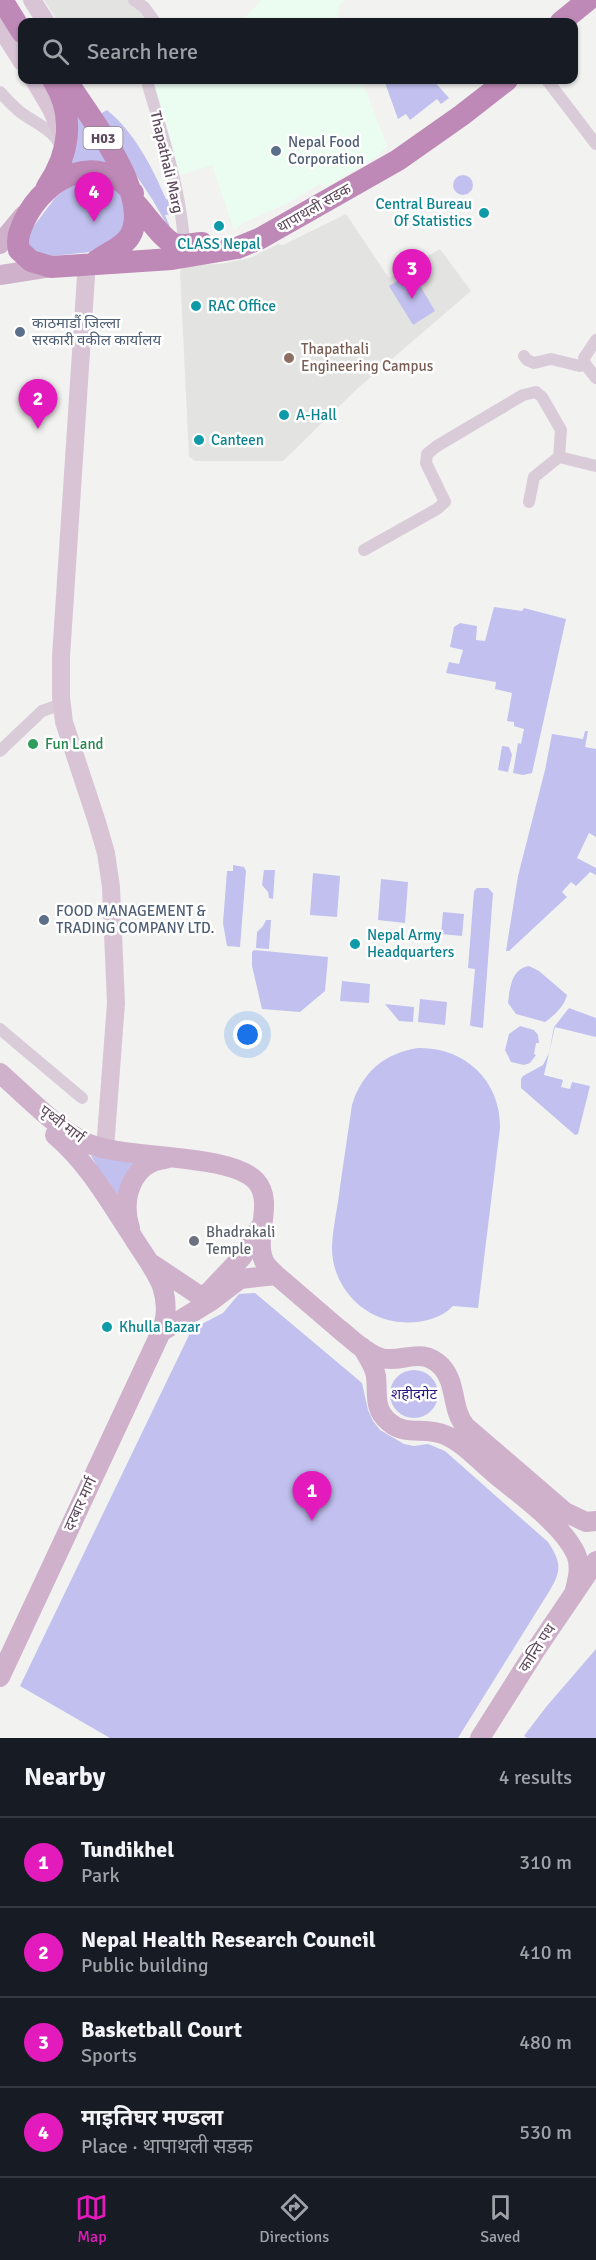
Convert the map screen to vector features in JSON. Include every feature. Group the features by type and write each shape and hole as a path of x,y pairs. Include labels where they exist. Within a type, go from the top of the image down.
{"highway":[{"path":"2,0 18,26"},
{"path":"15,0 27,18"},
{"path":"566,18 588,0"},
{"path":"578,21 596,7"},
{"name":"H03","path":"40,197 63,156 69,123 65,102 69,84"},
{"name":"H03","path":"69,84 117,160 134,206"},
{"name":"थापाथली सडक","path":"178,252 257,229 273,221 426,130 486,84"},
{"name":"थापाथली सडक","path":"89,264 178,252 237,248 259,239 398,160 502,84"},
{"path":"134,206 130,234 124,243 89,264 51,267 31,261 24,256 18,246 22,226 40,197 66,177 86,171 96,171 112,176 134,206 174,243 178,252"}],"main road":[{"path":"32,0 43,18"},
{"path":"0,27 18,56"},
{"path":"36,84 61,128 63,156"},
{"path":"0,244 40,197"},
{"path":"89,264 86,276 61,657 61,700 68,736 97,822 111,887 116,1004 105,1149"},
{"path":"0,274 51,267"},
{"path":"0,1073 12,1094 71,1149 90,1172 148,1262 196,1294 208,1293 242,1257 262,1224"},
{"name":"पृथ्वी मार्ग","path":"12,1094 80,1140 105,1149 173,1159"},
{"path":"136,1242 127,1219 126,1203 128,1190 146,1164 155,1160 173,1159 220,1165 247,1174 257,1182 262,1195 264,1262 276,1275 362,1347 379,1357 389,1359 416,1355 440,1365 448,1376 454,1392 457,1416 465,1426 565,1512 586,1522 596,1521"},
{"name":"दरबार मार्ग","path":"0,1676 165,1323 165,1298 162,1286 148,1262"},
{"path":"161,1332 211,1301 240,1279 276,1275"},
{"path":"362,1347 373,1366 379,1410 387,1421 397,1429 411,1432 433,1430 456,1441 596,1559"},
{"path":"553,1524 569,1544 578,1561 575,1590"},
{"name":"कान्ति पथ","path":"480,1738 596,1559"},
{"path":"575,1590 596,1583"}],"street":[{"path":"134,0 144,7 152,18"},
{"name":"Thapathali Marg","path":"148,84 165,144 183,230 178,252"},
{"path":"550,84 596,144"},
{"path":"0,92 21,112 51,134 60,146 63,156"},
{"path":"596,340 584,358 585,364 596,378"},
{"path":"524,356 534,363 551,359 580,366 585,364"},
{"path":"364,550 437,509 445,502 426,463 427,454 523,395 537,392 561,430 558,458 534,477 529,502"},
{"path":"558,458 596,466"},
{"path":"0,751 42,711 61,700"},
{"path":"0,1029 82,1098"}],"shaded area":[{"path":"44,0 134,0 151,18 55,18"},
{"path":"262,0 344,0 339,6 339,18 244,18"},
{"name":"Nepal Food Corporation","path":"150,84 364,84 387,146 378,156 326,187 320,184 288,203 243,223 234,230 212,165 177,176"},
{"name":"Thapathali Engineering Campus","path":"346,214 389,278 440,249 471,291 357,389 283,461 195,461 189,457 180,271 185,265 220,264 250,258 278,244 283,245"}],"green space":[{"path":"385,84 437,84 449,98 441,104 437,99 410,120 406,114 398,119"},
{"path":"73,108 117,164 70,168"},
{"path":"107,110 134,140 149,163 166,199 172,202 174,209 171,214 165,215 169,228 104,127 101,116"},
{"path":"459,175 467,175 473,181 473,189 467,195 459,195 453,189 453,181"},
{"path":"100,180 122,195 128,229 90,252 43,257 23,243 55,198 73,183"},
{"path":"412,272 435,311 413,325 389,286"},
{"path":"494,607 522,611 524,608 566,619 532,773 523,775 513,773 518,743 521,744 524,729 514,726 514,722 507,721 512,693 495,689 496,682 446,673 449,662 459,664 463,650 450,647 454,627 460,623 477,626 476,640 485,641"},
{"path":"585,731 588,731 585,747 596,749 596,837 589,833 577,858 596,868 596,875 590,872 576,886 571,882 562,892 567,897 509,951 506,951 518,876 552,734 583,739"},
{"path":"502,746 509,747 512,755 508,772 498,770"},
{"path":"233,865 244,867 246,871 240,947 227,946 223,923 227,871 233,871"},
{"path":"264,870 275,870 273,899 269,898 268,892 262,885"},
{"path":"313,873 340,876 337,917 310,915"},
{"path":"381,879 408,882 405,923 378,920"},
{"path":"477,888 488,888 493,893 483,1028 470,1025 475,969 468,968 474,891"},
{"path":"443,912 464,914 462,936 441,934"},
{"path":"266,920 271,920 269,949 256,948 257,932"},
{"path":"254,950 328,957 325,991 300,1012 262,1009 252,966"},
{"path":"529,966 539,971 567,995 559,1010 545,1022 516,1014 508,1003 512,980 518,971"},
{"path":"342,981 370,984 369,1003 340,1001"},
{"path":"420,999 447,1002 445,1025 418,1022"},
{"path":"385,1004 414,1007 413,1022 399,1021"},
{"path":"569,1008 596,1018 596,1037 555,1027 544,1075 563,1080 561,1087 570,1089 572,1082 590,1086 578,1134 575,1135 521,1088 523,1076 543,1065 549,1053 554,1027"},
{"path":"520,1026 534,1030 538,1035 539,1043 536,1043 534,1054 536,1055 530,1063 524,1065 511,1062 505,1050 509,1034"},
{"path":"418,1048 451,1053 465,1060 477,1070 487,1082 494,1096 499,1111 500,1128 478,1308 453,1306 441,1315 425,1321 401,1322 380,1318 358,1304 349,1295 336,1272 332,1246 352,1105 356,1093 376,1066 395,1054"},
{"path":"91,1156 143,1161 119,1203"},
{"path":"255,1293 362,1383 368,1410 380,1430 404,1444 414,1446 428,1444 445,1451 548,1542 558,1561 557,1577 554,1583 458,1738 110,1738 20,1686 190,1333 196,1327 223,1313 239,1294"},
{"name":"शहीदगेट","path":"409,1370 419,1370 431,1377 438,1389 438,1399 431,1411 419,1418 409,1418 394,1407 390,1399 390,1389 401,1374"},
{"path":"596,1649 596,1738 527,1738 524,1736 546,1707"}],"place":[{"name":"Nepal Food Corporation","path":"276,151"},
{"name":"Central Bureau Of Statistics","path":"484,213"},
{"name":"माइतिघर मण्डला","path":"94,222"},
{"name":"CLASS Nepal","path":"219,226"},
{"name":"Basketball Court","path":"412,299"},
{"name":"RAC Office","path":"196,306"},
{"name":"काठमाडौं जिल्ला सरकारी वकील कार्यालय","path":"20,332"},
{"name":"Thapathali Engineering Campus","path":"289,358"},
{"name":"A-Hall","path":"284,415"},
{"name":"Nepal Health Research Council","path":"38,429"},
{"name":"Canteen","path":"199,440"},
{"name":"Fun Land","path":"33,744"},
{"name":"FOOD MANAGEMENT & TRADING COMPANY LTD.","path":"44,920"},
{"name":"Nepal Army Headquarters","path":"355,944"},
{"name":"Bhadrakali Temple","path":"194,1241"},
{"name":"Khulla Bazar","path":"107,1327"},
{"name":"Tundikhel","path":"312,1521"}]}
